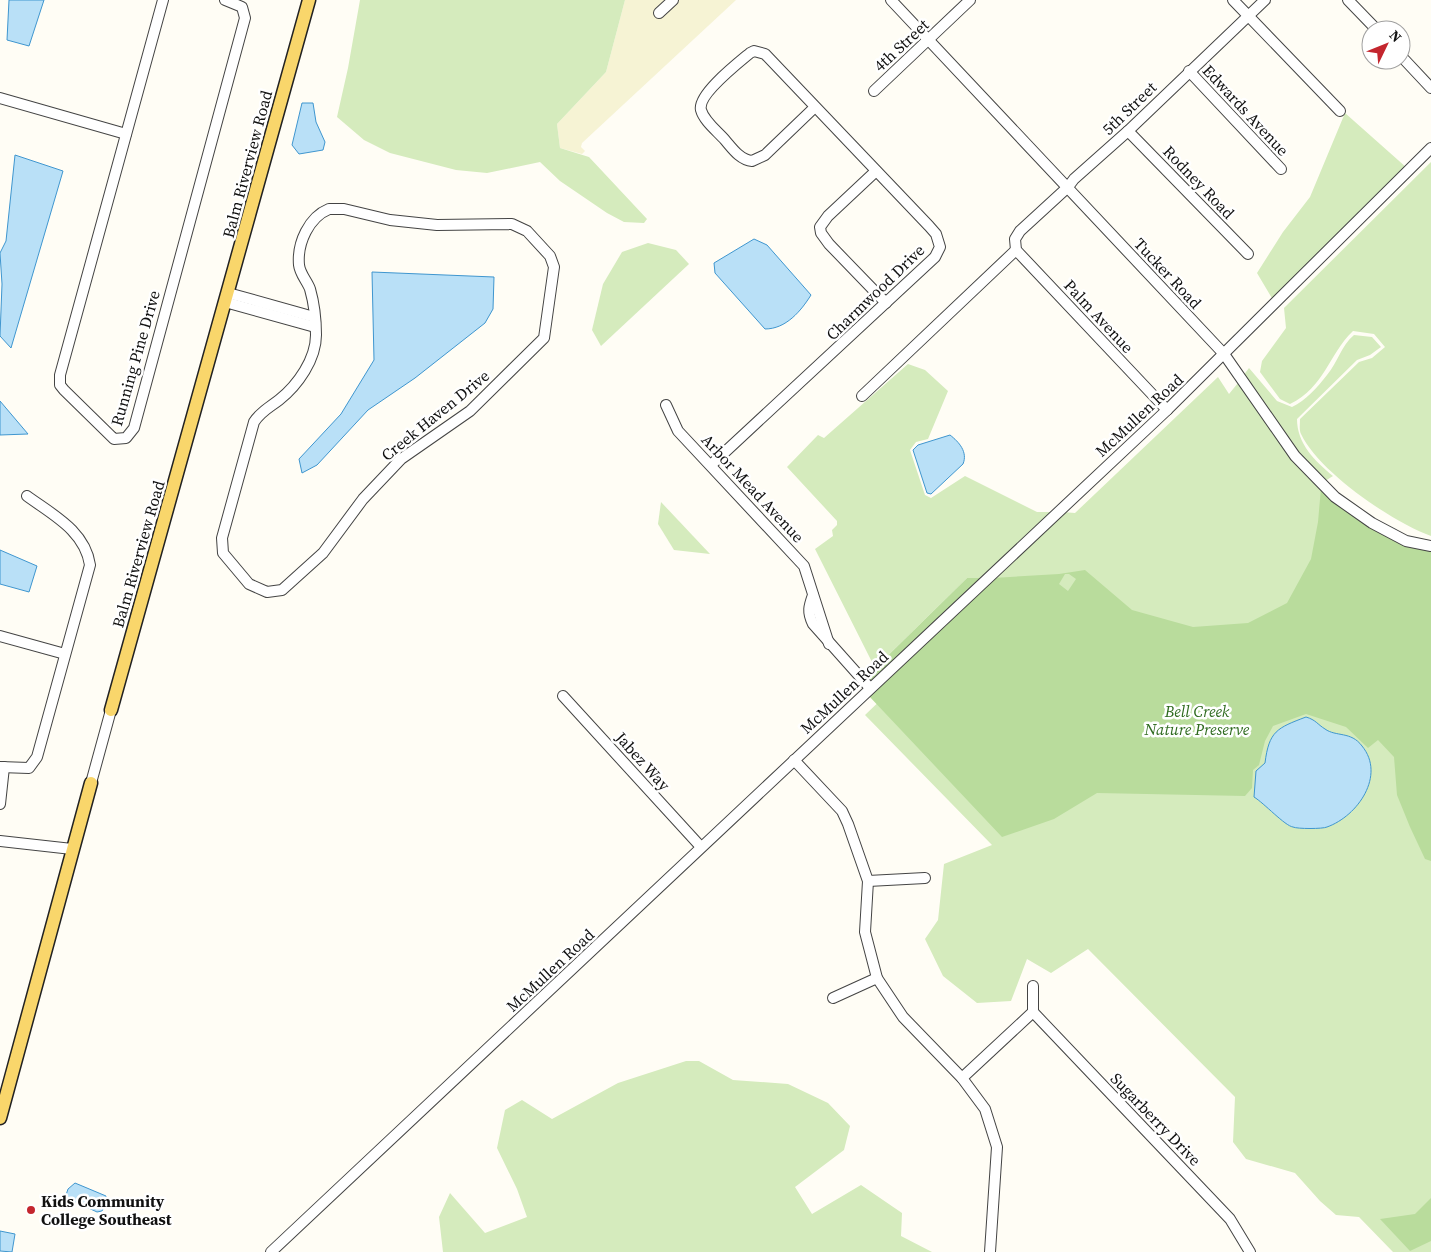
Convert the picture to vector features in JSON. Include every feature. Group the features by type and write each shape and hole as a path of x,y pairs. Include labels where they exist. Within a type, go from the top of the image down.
{"main road":[{"name":"Balm Riverview Road","path":"111,710 309,0"},
{"name":"Balm Riverview Road","path":"0,1118 91,783"}],"street":[{"name":"Running Pine Drive","path":"163,0 60,376 60,385 64,390 109,437 121,440 126,438 134,428 245,18 242,8 225,0"},
{"path":"660,12 673,0"},
{"name":"Tucker Road","path":"891,0 1224,354 1295,456 1335,497 1372,523 1406,541 1431,546"},
{"name":"4th Street","path":"874,90 970,0"},
{"path":"1233,0 1340,112"},
{"name":"5th Street","path":"862,396 1016,245 1020,231 1068,187 1074,178 1128,131 1265,0"},
{"path":"1348,0 1367,20"},
{"name":"Charmwood Drive","path":"711,465 886,304 935,257 940,247 936,234 770,58 754,51 705,94 700,103 701,112 706,120 741,157 752,161 765,155 815,107"},
{"path":"1411,67 1431,88"},
{"name":"Edwards Avenue","path":"1189,71 1282,169"},
{"path":"0,98 126,134"},
{"name":"Rodney Road","path":"1128,131 1248,254"},
{"name":"McMullen Road","path":"271,1252 1168,410 1431,148"},
{"path":"876,171 828,216 820,227 821,233 829,244 886,304"},
{"name":"Creek Haven Drive","path":"329,209 344,209 390,220 437,225 512,224 527,231 550,256 554,267 555,274 547,309 546,330 538,346 470,411 401,459 363,499 323,553 290,584 282,590 267,592 249,584 228,561 223,553 222,538 254,422 262,411 289,392 305,369 314,347 315,322 311,292 300,270 299,256 309,224 321,212 329,209"},
{"name":"Palm Avenue","path":"1016,245 1168,410"},
{"path":"227,298 315,322"},
{"name":"Arbor Mead Avenue","path":"666,405 678,431 799,560 806,572 813,595 822,605 826,616 829,644"},
{"path":"0,804 2,767 29,768 37,757 90,565 88,551 77,535 56,517 26,496"},
{"name":"Arbor Mead Avenue","path":"813,595 808,614 813,624 870,688"},
{"path":"0,636 65,654"},
{"name":"Jabez Way","path":"563,696 701,847"},
{"name":"Balm Riverview Road","path":"91,783 111,710"},
{"path":"794,760 842,811 868,881 865,932 877,978 903,1017 962,1078 985,1109 997,1147 990,1252"},
{"path":"0,842 72,849"},
{"path":"868,881 925,878"},
{"path":"832,998 877,978"},
{"path":"962,1078 1033,1012 1033,986"},
{"name":"Sugarberry Drive","path":"1033,1012 1230,1219 1250,1252"}],"shaded area":[{"path":"625,0 668,0 659,18 678,0 736,0 582,143 581,147 585,151 582,154 560,148 557,124 606,72"}],"green space":[{"path":"360,0 625,0 606,72 557,124 560,148 589,157 647,219 644,223 624,222 607,213 560,181 540,162 487,173 456,170 390,153 364,140 337,117"},
{"path":"1345,113 1407,168 1273,300 1257,273 1283,232 1310,197"},
{"path":"1431,162 1431,536 1397,520 1358,494 1323,464 1310,449 1300,432 1300,419 1359,362 1372,358 1385,347 1374,334 1353,331 1319,380 1302,397 1290,404 1280,399 1260,372 1262,361 1286,328 1284,308"},
{"path":"648,243 676,250 689,264 601,346 592,330 603,284 622,252"},
{"path":"1354,335 1372,337 1381,347 1370,355 1357,360 1297,419 1300,436 1308,451 1333,476 1325,481 1298,453 1243,376 1249,368 1277,401 1292,407 1307,397 1319,384 1331,370 1346,344"},
{"path":"908,364 925,370 948,391 928,439 916,442 910,450 925,495 931,498 965,476 1037,512 1053,512 983,578 967,578 875,668 815,549 833,536 832,530 837,525 837,521 787,467 818,435 824,438"},
{"name":"Bell Creek Nature Preserve","path":"1218,377 1229,394 1238,383 1292,458 1321,488 1431,559 1431,1252 1393,1252 1359,1217 1336,1215 1320,1201 1295,1173 1246,1159 1233,1142 1235,1097 1088,949 1051,973 1027,959 1011,1001 977,1003 943,976 925,939 938,920 944,864 992,845 865,715 1008,578 993,578 1063,512 1075,513"},
{"path":"1321,488 1333,500 1431,550 1431,861 1425,859 1397,795 1394,757 1378,740 1368,748 1346,727 1306,714 1273,726 1265,741 1259,765 1253,770 1252,788 1245,796 1097,793 1054,819 1002,837 868,695 993,578 1059,574 1085,570 1132,610 1193,627 1248,623 1287,603 1311,559 1318,522","holes":["1065,574 1069,574 1076,579 1068,591 1059,584"]},
{"path":"661,502 710,554 674,550 658,524"},
{"path":"967,578 983,578 871,683 866,677"},
{"path":"686,1061 699,1061 733,1080 788,1084 828,1103 850,1126 844,1150 795,1187 812,1214 861,1185 902,1213 901,1236 932,1252 443,1252 439,1217 450,1193 485,1233 527,1217 517,1189 497,1148 505,1110 522,1100 552,1119 618,1083"},
{"path":"1431,1198 1431,1241 1410,1251 1380,1219 1415,1214"}],"water":[{"path":"9,0 44,0 29,46 7,40"},
{"path":"302,103 313,103 316,122 325,142 323,150 299,154 292,145"},
{"path":"15,155 63,171 11,348 0,336 2,284 0,253 6,241"},
{"path":"754,239 767,245 811,295 792,318 773,328 765,329 715,273 714,263"},
{"path":"372,272 494,277 493,309 485,323 415,378 368,410 317,465 302,473 299,459 341,414 374,360"},
{"path":"0,401 28,434 0,435"},
{"path":"950,435 957,441 963,451 963,464 931,494 927,493 913,450 918,445"},
{"path":"0,550 37,566 29,592 0,584"},
{"path":"1306,717 1329,731 1358,741 1369,757 1370,781 1365,793 1349,814 1325,828 1295,828 1289,826 1254,797 1256,771 1265,763 1272,737 1281,728"},
{"path":"75,1183 106,1196 107,1201 102,1211 97,1212 69,1199 66,1195 68,1189"},
{"path":"0,1231 15,1234 12,1252 0,1251"}],"place":[{"name":"Kids Community College Southeast","path":"31,1210"}]}
